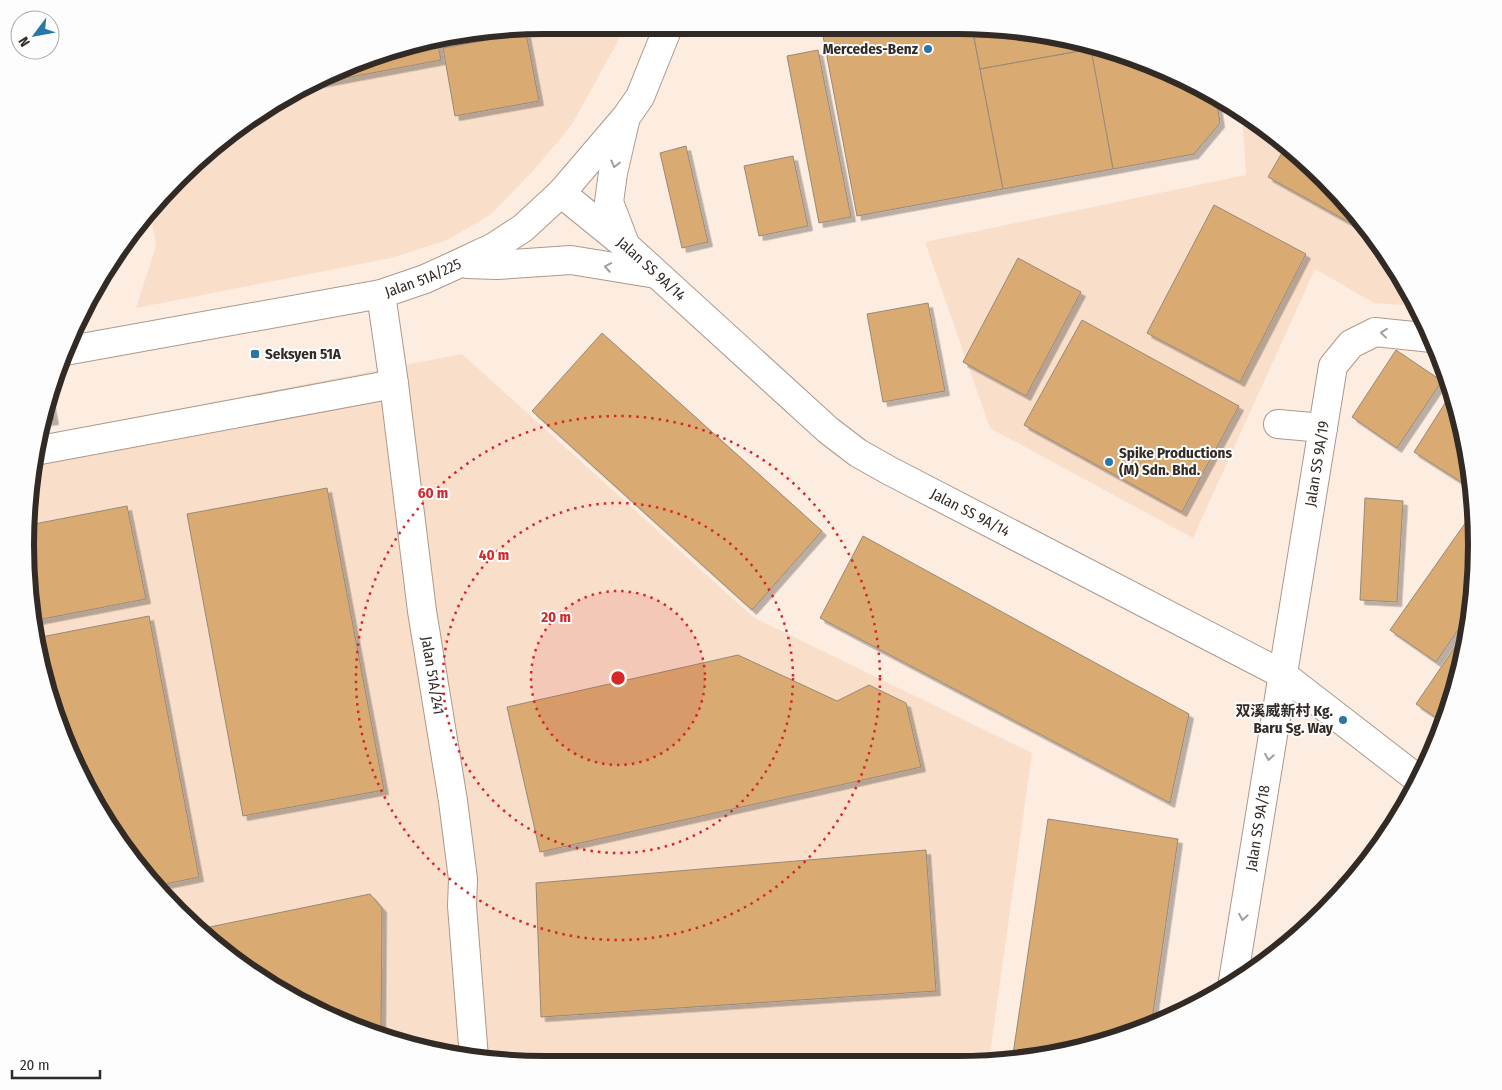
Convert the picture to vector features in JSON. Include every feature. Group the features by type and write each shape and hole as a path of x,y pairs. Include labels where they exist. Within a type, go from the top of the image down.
{"street":[{"name":"Jalan 51A/225","path":"73,350 381,294 425,279 494,247 523,228 561,193 626,117 640,97 665,34"},
{"path":"625,245 609,202 613,173 626,117"},
{"name":"Jalan SS 9A/14","path":"561,193 625,245 821,423 858,453 1282,674 1413,776"},
{"path":"460,263 497,265 571,260 656,274"},
{"name":"Jalan 51A/241","path":"381,294 422,611 453,801 463,878 462,906 473,1051"},
{"name":"Jalan SS 9A/19","path":"1282,674 1333,366 1351,344 1375,332 1424,337"},
{"path":"43,449 394,384"},
{"path":"1278,424 1323,428"},
{"name":"Jalan SS 9A/18","path":"1234,974 1282,674"}],"shaded area":[{"path":"545,34 620,34 571,126 533,171 490,215 447,240 391,258 136,308 156,246 152,219 183,183 234,139 289,102 319,86 381,61 413,51 478,38"},
{"path":"1243,121 1268,139 1319,183 1363,234 1409,305 1374,303 1315,269 1193,538 990,428 925,242 1246,175"},
{"path":"462,354 753,617 1032,753 990,1055 545,1056 478,1052 413,1039 349,1017 289,988 261,970 234,951 183,907 139,856 102,801 73,741 51,677 38,612 35,578 35,512 38,478 46,434"}],"building":[{"path":"823,34 973,34 1003,189 857,216"},
{"path":"973,34 1024,38 1085,50 980,69"},
{"path":"526,35 539,101 455,116 443,48"},
{"path":"438,46 441,60 332,81 381,61"},
{"path":"818,50 851,217 819,223 787,56"},
{"path":"1085,50 1092,52 1113,169 1003,189 980,69"},
{"path":"1091,52 1153,73 1183,86 1217,105 1220,123 1194,154 1113,169"},
{"path":"686,146 708,242 682,248 660,153"},
{"path":"1283,151 1319,183 1356,226 1268,177"},
{"path":"793,156 808,226 759,236 744,166"},
{"path":"1214,205 1306,254 1240,382 1147,333"},
{"path":"1018,258 1081,292 1026,396 963,362"},
{"path":"928,303 945,391 883,402 867,314"},
{"path":"1082,320 1239,406 1182,512 1024,425"},
{"path":"602,333 822,531 752,610 532,411"},
{"path":"1396,350 1441,380 1441,382 1397,448 1352,417"},
{"path":"1447,400 1458,445 1465,484 1414,452"},
{"path":"52,410 54,420 49,421"},
{"path":"327,488 384,790 243,816 187,514"},
{"path":"1365,498 1403,501 1397,602 1360,600"},
{"path":"127,506 146,599 39,620 35,578 35,524"},
{"path":"1467,520 1467,578 1462,624 1436,662 1390,630"},
{"path":"863,536 1189,714 1170,803 820,618"},
{"path":"149,616 199,877 163,884 139,856 120,829 102,801 73,741 51,677 42,637"},
{"path":"1459,642 1451,677 1437,719 1416,704"},
{"path":"738,655 837,701 869,685 906,703 921,767 540,852 507,707"},
{"path":"1048,819 1178,839 1152,1017 1089,1039 1013,1053"},
{"path":"926,850 936,991 541,1017 536,883"},
{"path":"370,894 382,908 381,1029 319,1004 289,988 234,951 206,928"}],"place":[{"name":"Mercedes-Benz","path":"928,49"},
{"name":"Seksyen 51A","path":"255,354"},
{"name":"Spike Productions (M) Sdn. Bhd.","path":"1109,462"},
{"name":"双溪威新村 Kg. Baru Sg. Way","path":"1343,720"}]}
